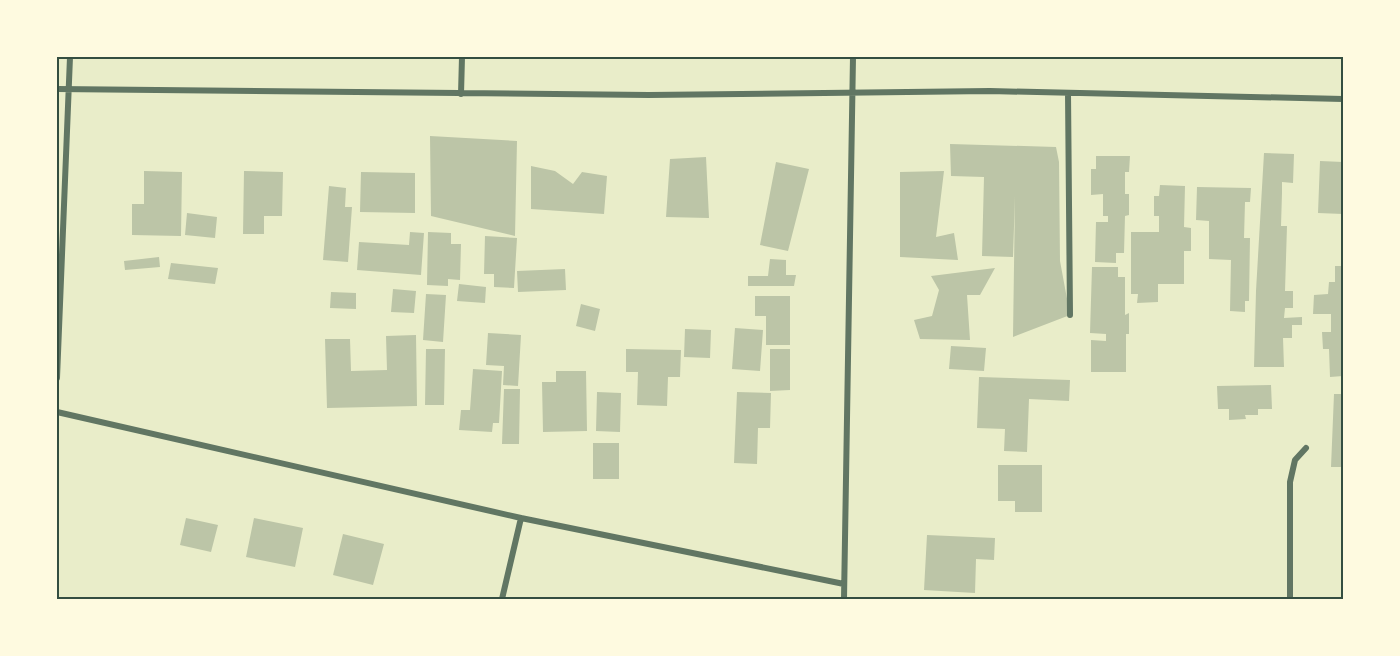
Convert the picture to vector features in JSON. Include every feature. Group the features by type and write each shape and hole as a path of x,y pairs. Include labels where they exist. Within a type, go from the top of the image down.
{"street":[{"path":"57,378 70,57"},
{"path":"461,94 462,57"},
{"path":"844,599 853,57"},
{"path":"57,89 649,95 852,92 1068,93 1343,99"},
{"path":"1068,93 1070,315"},
{"path":"57,412 521,518 844,584"},
{"path":"1290,599 1290,482 1295,460 1306,448"},
{"path":"502,599 521,518"}],"building":[{"path":"430,136 517,141 515,236 431,216"},
{"path":"950,144 1056,147 1059,162 1060,261 1070,315 1013,337 1015,196 1013,257 982,256 984,177 951,176"},
{"path":"1264,153 1294,154 1293,183 1282,182 1281,226 1287,226 1285,291 1293,291 1293,308 1285,308 1284,318 1302,317 1302,325 1292,325 1292,338 1283,338 1284,367 1254,367"},
{"path":"1096,156 1130,156 1129,172 1125,172 1125,194 1129,194 1129,215 1125,216 1124,253 1116,253 1116,263 1095,262 1096,222 1108,222 1108,216 1103,216 1103,194 1091,195 1091,169 1096,169"},
{"path":"706,157 709,218 666,217 670,159"},
{"path":"1320,161 1343,162 1343,214 1318,213"},
{"path":"776,162 809,169 788,251 760,245"},
{"path":"531,166 555,171 573,184 582,172 607,176 604,214 531,209"},
{"path":"144,171 182,172 181,236 132,235 132,204 144,204"},
{"path":"244,171 283,172 282,216 264,216 264,234 243,234"},
{"path":"944,171 936,237 954,233 958,260 900,257 900,172"},
{"path":"361,172 415,173 415,213 360,212"},
{"path":"1160,185 1185,186 1184,227 1191,228 1191,251 1184,251 1184,284 1158,284 1158,302 1137,303 1138,294 1131,294 1131,232 1159,232 1159,216 1154,216 1154,196 1159,196"},
{"path":"329,186 346,188 345,207 352,207 348,262 323,260"},
{"path":"1197,187 1251,188 1250,202 1245,202 1244,238 1250,238 1249,301 1245,301 1245,312 1230,311 1231,260 1209,259 1209,221 1196,220"},
{"path":"187,213 217,217 215,238 185,235"},
{"path":"410,232 424,233 421,275 357,270 359,242 409,245"},
{"path":"428,232 451,233 451,244 461,244 460,280 448,279 448,286 427,285"},
{"path":"485,236 517,238 514,288 494,287 494,274 484,274"},
{"path":"159,257 160,267 125,270 124,261"},
{"path":"770,259 786,260 786,275 796,275 794,286 748,286 748,276 768,276"},
{"path":"171,263 218,268 215,284 168,279"},
{"path":"1335,266 1343,266 1343,376 1330,377 1329,349 1323,349 1322,332 1331,332 1331,314 1313,314 1314,295 1328,294 1329,282 1335,282"},
{"path":"1092,267 1118,267 1118,277 1125,277 1125,315 1129,313 1129,334 1126,334 1126,372 1091,372 1091,340 1106,341 1106,334 1090,333"},
{"path":"995,268 980,295 967,295 970,340 920,339 914,320 932,316 939,290 931,276"},
{"path":"565,269 566,290 518,292 517,271"},
{"path":"459,284 486,287 485,303 457,301"},
{"path":"393,289 416,291 414,313 391,312"},
{"path":"331,292 356,293 356,309 330,308"},
{"path":"426,294 446,295 443,342 423,340"},
{"path":"755,296 790,296 790,345 766,345 766,316 755,316"},
{"path":"581,304 600,309 595,331 576,326"},
{"path":"735,328 763,330 760,371 732,369"},
{"path":"685,329 711,330 710,358 684,357"},
{"path":"488,333 521,335 518,386 503,385 504,366 486,365"},
{"path":"416,335 417,406 327,408 325,339 350,339 351,371 387,370 386,336"},
{"path":"951,346 986,348 984,371 949,369"},
{"path":"426,349 445,349 444,405 425,405"},
{"path":"626,349 681,350 680,377 668,377 667,406 637,405 638,372 626,372"},
{"path":"770,349 790,349 790,390 770,391"},
{"path":"473,369 502,371 499,423 493,423 492,432 459,430 461,410 470,410"},
{"path":"556,371 586,371 587,431 543,432 542,382 556,382"},
{"path":"979,377 1070,380 1069,401 1029,399 1027,452 1004,451 1005,429 977,428"},
{"path":"1271,385 1272,409 1258,409 1258,415 1245,415 1246,419 1229,420 1229,409 1218,409 1217,386"},
{"path":"504,389 520,389 519,444 502,444"},
{"path":"597,392 621,393 620,432 596,431"},
{"path":"737,392 771,393 770,428 758,428 757,464 734,463"},
{"path":"1334,394 1343,394 1343,467 1331,467"},
{"path":"593,443 619,443 619,479 593,479"},
{"path":"998,465 1042,465 1042,512 1015,512 1015,501 998,501"},
{"path":"186,518 218,525 211,552 180,545"},
{"path":"254,518 303,528 295,567 246,557"},
{"path":"343,534 384,544 373,585 333,575"},
{"path":"927,535 995,538 994,560 976,559 975,593 924,590"}]}
